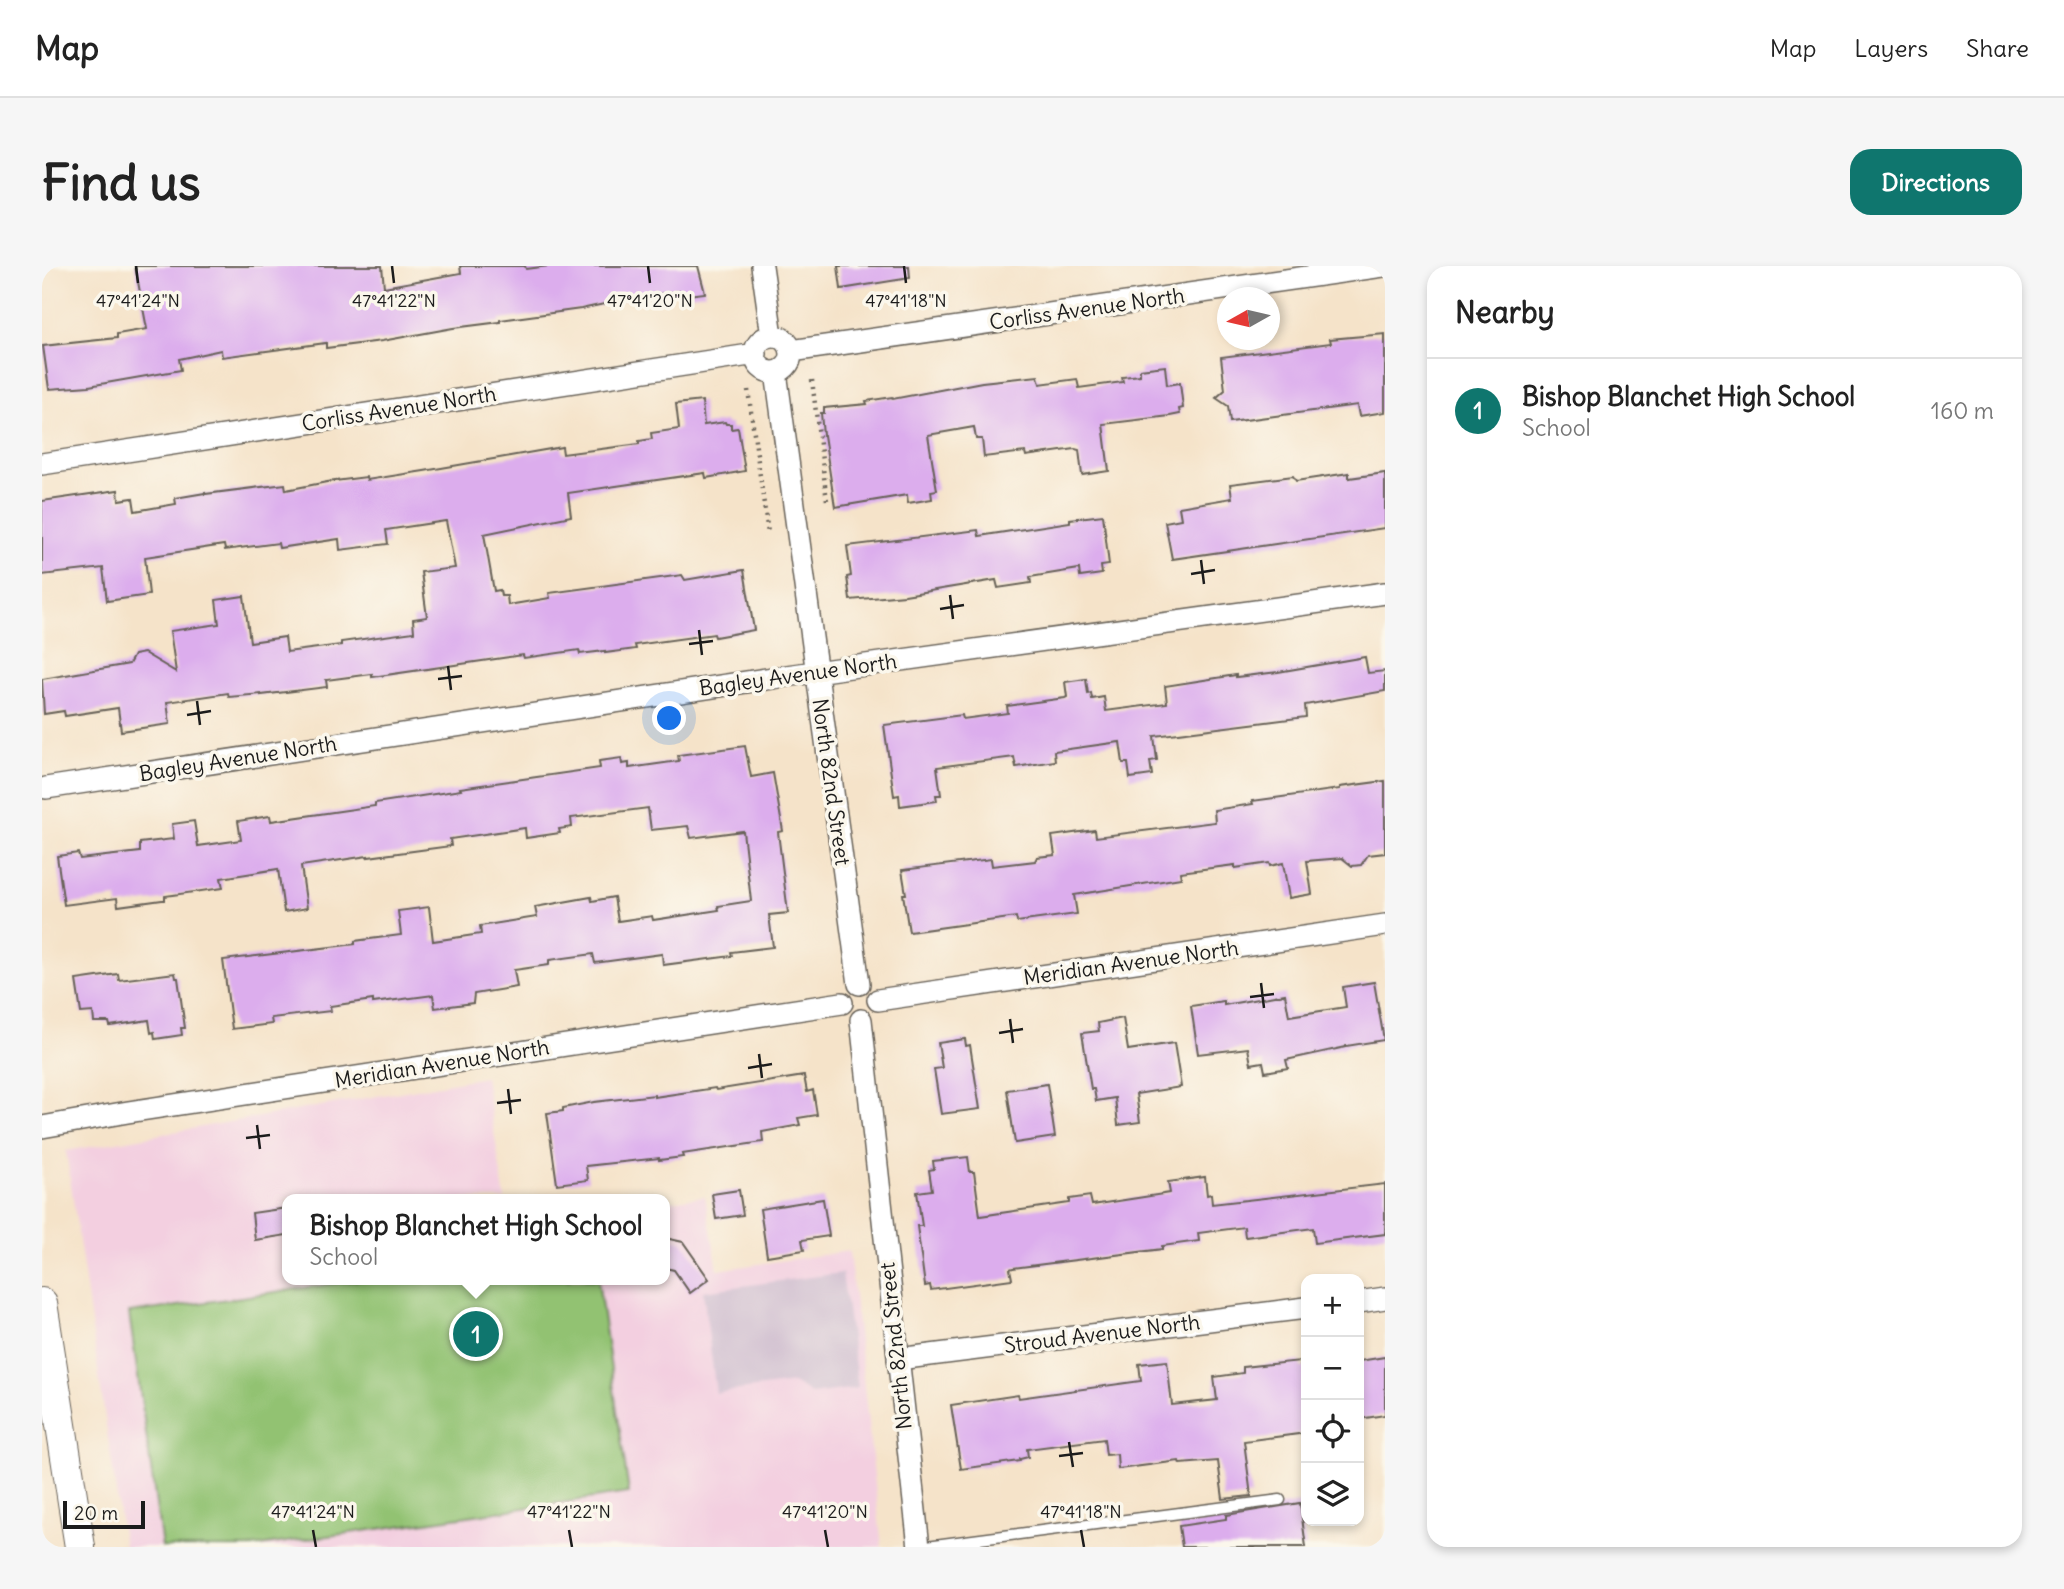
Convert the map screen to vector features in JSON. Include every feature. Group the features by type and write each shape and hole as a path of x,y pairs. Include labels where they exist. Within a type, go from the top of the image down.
{"main road":[{"path":"42,1303 80,1547"}],"street":[{"path":"762,266 772,336"},
{"name":"Corliss Avenue North","path":"791,351 1383,266"},
{"path":"772,336 784,339 791,351 788,365 776,372 762,369 755,354 761,341 772,336"},
{"name":"Corliss Avenue North","path":"42,464 755,354"},
{"name":"North 82nd Street","path":"776,372 859,984"},
{"name":"Bagley Avenue North","path":"46,788 816,672 1385,593"},
{"name":"Meridian Avenue North","path":"878,1000 1385,925"},
{"path":"859,984 871,988 878,1000 872,1015 861,1020 848,1015 842,1003 844,993 859,984"},
{"name":"Meridian Avenue North","path":"42,1127 842,1003"},
{"name":"North 82nd Street","path":"861,1020 919,1547"},
{"path":"1364,1301 1385,1298"},
{"name":"Stroud Avenue North","path":"898,1359 1301,1309"}],"lane":[{"path":"919,1547 1280,1500"}],"path":[{"path":"812,380 827,501"},
{"path":"748,390 768,533"}],"shaded area":[{"path":"485,1077 504,1194 282,1194 282,1285 670,1285 670,1201 705,1196 718,1270 849,1251 882,1547 124,1547 66,1151"},
{"path":"842,1273 858,1388 811,1394 793,1383 716,1393 703,1291"}],"green space":[{"path":"325,1285 599,1285 629,1493 252,1547 162,1547 129,1313"}],"building":[{"path":"135,266 382,266 384,287 461,273 460,266 525,266 526,269 549,266 698,266 705,293 680,296 679,291 637,297 581,309 326,348 326,343 222,357 221,350 179,359 181,370 89,386 49,389 43,346 117,338 117,334 147,329"},
{"path":"838,266 909,266 910,278 841,289"},
{"path":"1385,334 1385,412 1359,416 1357,405 1230,422 1228,406 1216,398 1225,390 1221,357 1331,343 1330,339"},
{"path":"1165,366 1167,385 1180,383 1183,408 1179,409 1180,414 1103,424 1109,471 1082,475 1079,450 1075,449 1026,456 1025,452 984,457 982,439 976,439 974,427 928,435 937,490 931,491 932,499 908,503 907,495 835,507 823,435 821,413 824,413 824,408 867,404 866,401 893,399 982,382 1038,376 1040,384 1077,379 1079,388 1123,382 1122,377 1140,375 1140,369"},
{"path":"702,401 704,425 725,422 731,424 731,429 738,428 745,471 706,478 705,473 568,493 571,516 484,534 494,591 500,590 501,596 507,596 508,605 550,598 549,593 682,575 685,580 744,570 754,630 635,645 636,649 605,653 580,654 579,650 524,658 523,655 372,677 372,674 326,680 327,687 229,697 228,693 167,702 170,724 121,731 118,708 65,716 64,711 44,714 42,679 129,664 134,655 144,653 176,672 170,631 219,624 216,600 244,596 250,642 285,637 287,652 341,645 341,642 414,632 413,619 427,617 421,572 455,568 446,521 386,530 388,544 340,550 339,539 279,548 278,543 225,550 224,545 145,557 149,595 107,601 103,568 42,575 42,501 118,490 119,500 133,498 135,511 176,504 175,498 205,493 285,484 286,490 366,477 367,480 562,447 563,454 639,444 639,441 652,439 651,433 679,429 676,404"},
{"path":"1349,473 1349,478 1385,473 1385,528 1172,559 1165,522 1181,519 1179,507 1232,498 1230,484 1293,476 1296,481"},
{"path":"1103,515 1109,565 1101,566 1102,574 1080,577 1079,569 1030,577 1031,583 998,588 996,580 905,595 850,600 847,577 851,576 847,546 978,530 979,536"},
{"path":"1365,657 1368,673 1385,671 1385,691 1305,705 1306,717 1154,736 1157,760 1150,761 1152,775 1130,778 1128,763 1123,763 1120,742 1054,751 1055,761 1016,767 1014,757 937,767 941,795 936,795 937,801 900,806 899,795 894,796 884,725 962,715 963,719 1008,713 1007,706 1065,698 1065,682 1086,679 1088,694 1091,693 1092,699 1104,697 1106,711 1167,703 1165,686 1236,675 1278,672"},
{"path":"745,746 751,777 773,773 783,831 778,832 788,913 769,915 773,947 731,952 732,956 663,965 662,954 595,963 593,954 549,960 549,965 514,970 517,987 474,994 473,1003 435,1008 433,995 373,1003 373,1000 330,1006 331,1011 271,1018 272,1024 232,1029 223,960 355,944 355,941 401,935 398,911 429,907 433,941 481,934 480,926 537,917 535,907 591,897 592,901 614,897 618,921 652,916 653,920 719,910 718,906 751,901 743,831 691,838 688,826 651,830 648,808 571,818 572,827 559,829 560,833 526,838 525,828 450,839 451,846 301,866 307,908 284,912 278,869 221,878 223,888 165,896 165,900 118,906 117,898 64,905 57,856 78,853 80,859 140,852 140,843 174,839 172,824 194,821 198,846 241,840 238,821 270,816 271,821 375,806 375,803 461,790 460,788 600,768 599,761 621,758 622,764 629,763 629,768 679,761 678,755"},
{"path":"1385,781 1385,853 1368,855 1361,865 1352,866 1342,858 1307,861 1312,894 1289,898 1283,863 1235,868 1235,865 1180,872 1181,878 1074,895 1077,914 1017,922 1016,917 909,932 902,870 991,859 992,866 1035,861 1037,857 1055,855 1052,836 1095,830 1096,837 1215,822 1214,810 1253,804 1252,801"},
{"path":"175,973 185,1028 181,1028 182,1035 155,1039 149,1020 110,1026 109,1022 94,1022 93,1012 81,1013 76,980 118,974 119,980"},
{"path":"1374,982 1384,1040 1286,1060 1288,1068 1265,1072 1263,1062 1251,1064 1248,1048 1198,1054 1191,1006 1224,1001 1224,1005 1285,994 1289,1016 1346,1007 1343,987"},
{"path":"1123,1018 1128,1050 1174,1043 1181,1087 1136,1094 1140,1122 1118,1125 1115,1098 1096,1101 1094,1089 1091,1089 1082,1033 1099,1031 1098,1023"},
{"path":"965,1039 966,1046 970,1045 980,1109 941,1114 934,1069 942,1068 938,1043"},
{"path":"804,1076 807,1092 813,1090 817,1115 798,1118 800,1125 762,1132 763,1142 682,1154 683,1157 586,1166 588,1180 557,1184 547,1113 594,1102 716,1090"},
{"path":"1047,1084 1055,1137 1015,1143 1007,1090"},
{"path":"968,1157 970,1172 974,1172 980,1216 1069,1203 1069,1199 1090,1196 1092,1205 1170,1193 1168,1182 1205,1177 1207,1195 1211,1194 1212,1204 1385,1184 1385,1234 1315,1243 1313,1228 1245,1237 1244,1227 1198,1233 1199,1241 1162,1246 1162,1249 1013,1268 1010,1269 1012,1279 931,1290 930,1285 925,1286 917,1226 922,1226 917,1192 932,1190 929,1170 934,1169 933,1161"},
{"path":"739,1190 743,1215 716,1219 712,1194"},
{"path":"823,1199 829,1236 802,1240 804,1250 767,1256 760,1209"},
{"path":"282,1209 282,1236 255,1240 252,1213"},
{"path":"670,1239 683,1242 709,1279 690,1293 674,1270 670,1269"},
{"path":"1385,1357 1385,1415 1364,1418 1364,1360"},
{"path":"1167,1361 1172,1405 1217,1400 1214,1377 1243,1373 1243,1367 1300,1361 1301,1434 1244,1441 1251,1496 1223,1499 1218,1461 1180,1464 1179,1461 1118,1469 1117,1454 1106,1455 1104,1439 1027,1449 1028,1457 1020,1461 961,1469 951,1405 1141,1381 1139,1364"},
{"path":"1300,1503 1301,1526 1306,1547 1182,1547 1179,1526 1226,1519 1226,1515"}],"place":[{"name":"Bishop Blanchet High School","path":"476,1334"}]}
